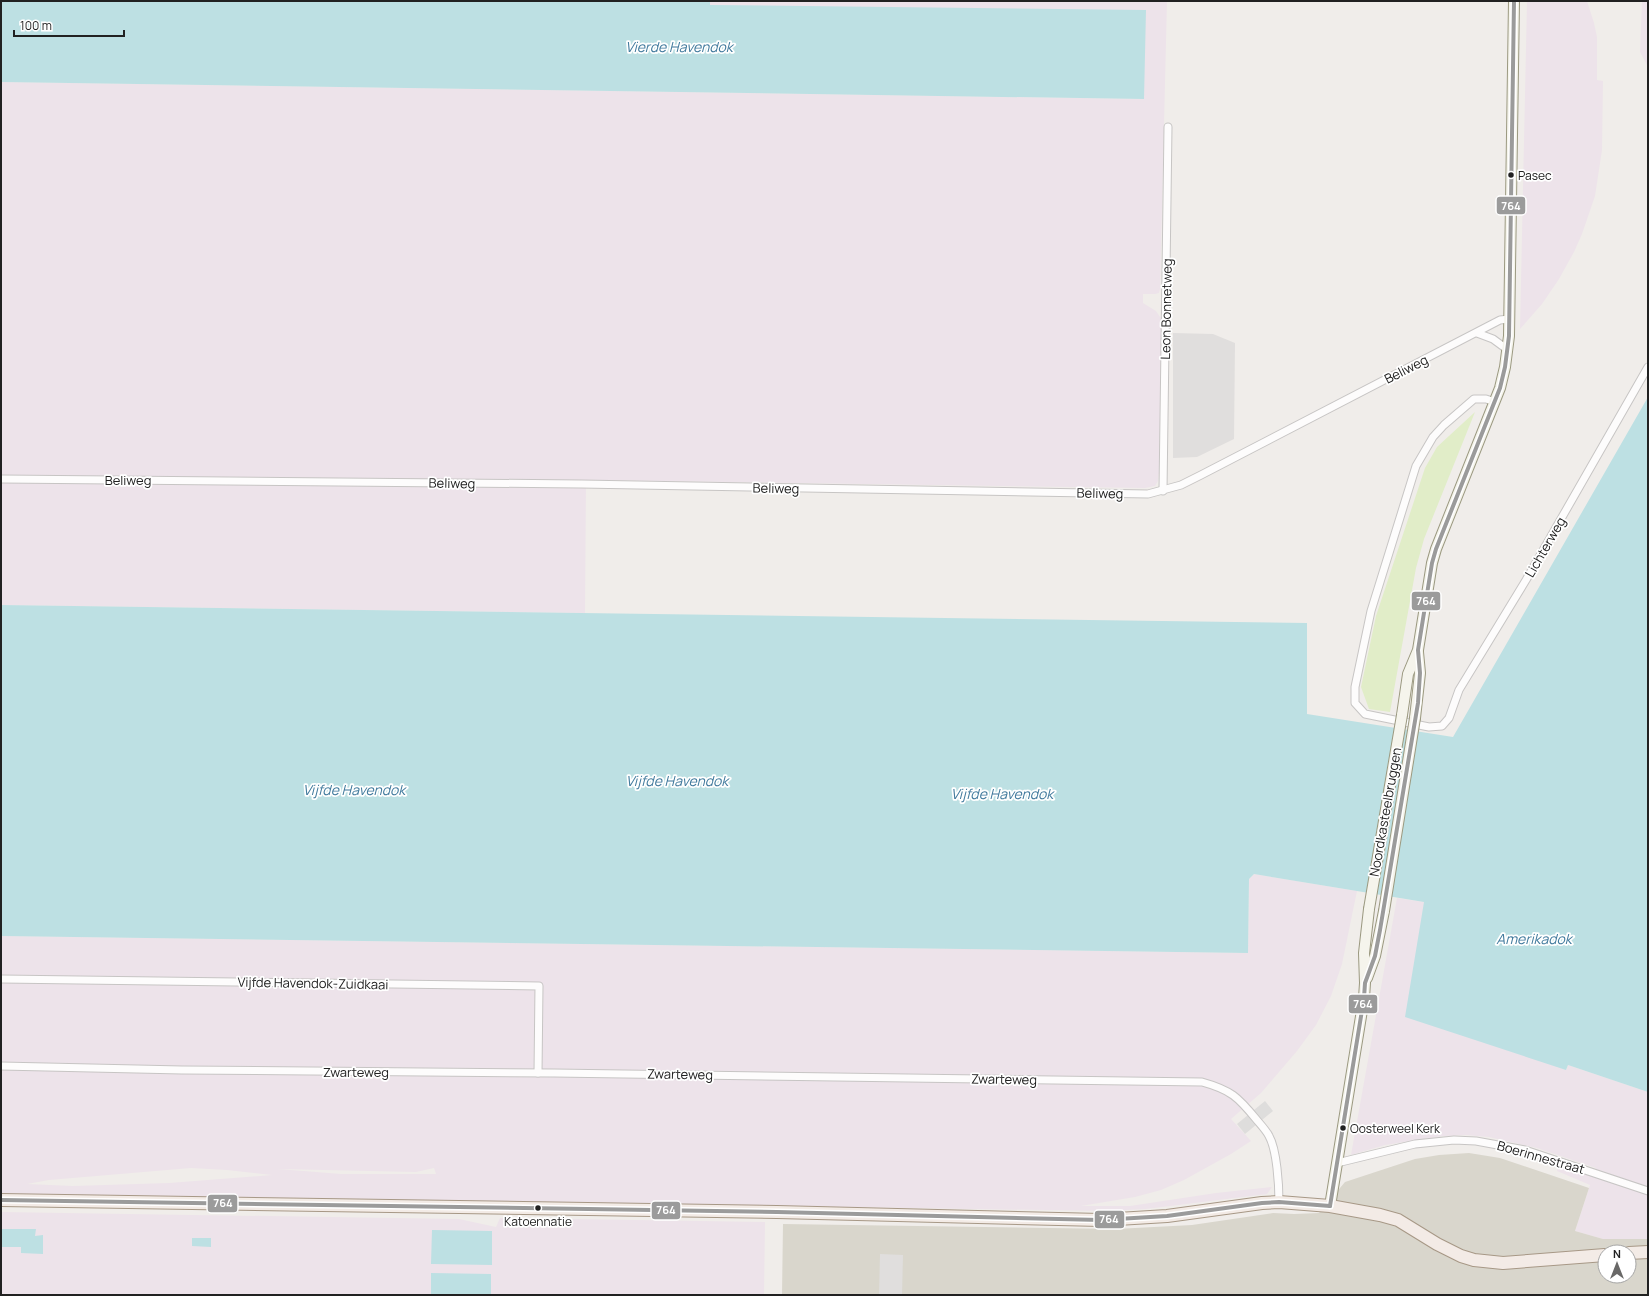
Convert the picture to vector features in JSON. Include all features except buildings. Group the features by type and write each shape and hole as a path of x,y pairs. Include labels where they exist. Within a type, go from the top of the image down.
{"main road":[{"path":"1418,650 1429,578 1436,549 1495,402 1504,374 1508,350 1514,1"},
{"name":"Noordkasteelbruggen","path":"1365,983 1364,953 1369,909 1408,674 1418,650"},
{"name":"Noordkasteelbruggen","path":"1365,983 1375,956 1384,911 1416,718 1420,673 1418,650"},
{"path":"1330,1206 1364,998 1365,983"},
{"path":"1,1200 777,1212 1100,1220 1167,1216 1279,1202 1330,1206 1380,1215 1398,1220 1436,1244 1461,1256 1474,1260 1503,1264 1597,1256"},
{"path":"1637,1253 1648,1252"}],"street":[{"name":"Leon Bonnetweg","path":"1163,491 1168,127"},
{"name":"Beliweg","path":"1,479 550,484 1148,494 1182,485 1500,320 1509,319"},
{"path":"1477,333 1493,339 1508,350"},
{"name":"Lichterweg","path":"1495,402 1486,399 1474,399 1433,437 1416,466 1371,611 1355,686 1355,703 1365,714 1429,727 1442,726 1449,718 1459,690 1526,580 1648,367"},
{"name":"Vijfde Havendok-Zuidkaai","path":"1,979 539,986 538,1073"},
{"name":"Zwarteweg","path":"1,1066 174,1070 538,1073 1202,1082 1217,1086 1230,1092 1240,1100 1269,1135 1273,1146 1279,1202"},
{"name":"Boerinnestraat","path":"1337,1162 1415,1144 1454,1140 1476,1141 1525,1150 1648,1191"}],"shaded area":[{"path":"710,1 1167,1 1160,289 1159,293 1143,294 1143,303 1156,311 1162,320 1159,472 1158,481 1155,486 1145,488 586,480 585,613 1,605 1,82 1144,99 710,5"},
{"path":"1527,1 1587,1 1597,37 1597,80 1603,81 1602,150 1595,196 1574,252 1559,279 1542,304 1520,329"},
{"path":"1642,1 1648,1 1648,67 1640,52"},
{"path":"1173,333 1213,334 1235,343 1234,439 1197,457 1173,458"},
{"path":"1254,874 1357,891 1342,964 1331,996 1316,1025 1297,1051 1261,1093 1231,1119 1251,1141 1184,1180 1161,1190 1135,1197 1081,1206 1130,1206 1216,1193 1272,1187 1267,1194 1146,1209 1107,1211 1,1194 1,936 1248,953 1249,879","holes":["191,1168 272,1175 169,1183 73,1186 27,1184 49,1180","434,1168 436,1174 341,1174 278,1169 416,1172"]},
{"path":"1397,898 1424,902 1566,1070 1568,1065 1648,1092 1648,1239 1603,1239 1575,1231 1590,1185 1557,1171 1559,1165 1593,1177 1596,1168 1537,1148 1489,1137 1466,1135 1443,1136 1385,1145 1351,1155"},
{"path":"1469,1153 1500,1158 1589,1188 1575,1231 1603,1239 1648,1239 1648,1295 782,1295 783,1224 1116,1229 1192,1225 1273,1213 1319,1213 1345,1182 1415,1159 1439,1155"},
{"path":"1,1212 459,1219 496,1227 500,1218 765,1222 764,1295 1,1295"},
{"path":"880,1254 903,1255 902,1295 879,1295"}],"green space":[{"path":"1475,412 1424,539 1416,568 1390,712 1369,709 1361,687 1376,616 1425,468 1437,447"}],"water":[{"name":"Vierde Havendok","path":"1,1 710,1 710,5 1146,10 1144,99 1,82"},
{"name":"Vijfde Havendok","path":"1648,397 1648,1092 1568,1065 1566,1070 1405,1017 1424,902 1254,874 1249,879 1248,953 1,936 1,605 1307,623 1307,714 1453,737"},
{"path":"1,1229 36,1229 35,1236 43,1235 43,1254 21,1253 21,1247 1,1247"},
{"path":"432,1230 492,1231 492,1265 431,1264"},
{"path":"192,1238 211,1238 211,1247 192,1246"},
{"path":"431,1273 491,1274 491,1295 431,1295"}],"pier":[{"path":"1265,1101 1273,1111 1245,1134 1237,1124"}],"transit line":[{"name":"764","path":"1330,1206 1364,998 1365,983 1375,956 1380,930 1418,703 1420,673 1418,650 1432,563 1436,549 1500,388 1505,367 1509,336 1514,1"},
{"name":"764","path":"1,1200 777,1212 1101,1220 1167,1216 1262,1203 1279,1202 1330,1206"}],"place":[{"name":"Pasec","path":"1511,175"},
{"name":"Oosterweel Kerk","path":"1343,1128"},
{"name":"Katoennatie","path":"538,1208"}],"water label":[{"name":"Amerikadok","path":"1534,938"}]}
